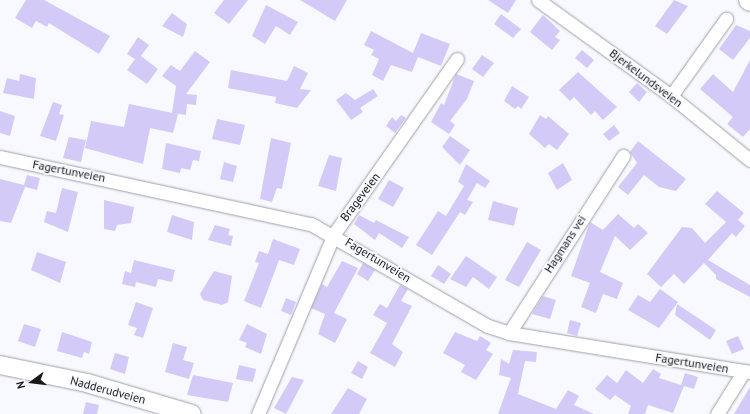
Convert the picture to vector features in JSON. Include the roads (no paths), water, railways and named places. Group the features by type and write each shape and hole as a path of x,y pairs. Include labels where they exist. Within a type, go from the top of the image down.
{"main road":[{"name":"Nadderudveien","path":"0,365 94,385 192,414"}],"street":[{"name":"Bjerkelundsveien","path":"538,0 671,96 750,160"},
{"path":"671,96 726,19"},
{"name":"Brageveien","path":"258,414 334,234 457,59"},
{"name":"Hagmans vei","path":"509,333 623,156"},
{"name":"Fagertunveien","path":"0,157 278,215 334,234 488,326 509,333 747,371"},
{"path":"717,414 747,371"}]}
